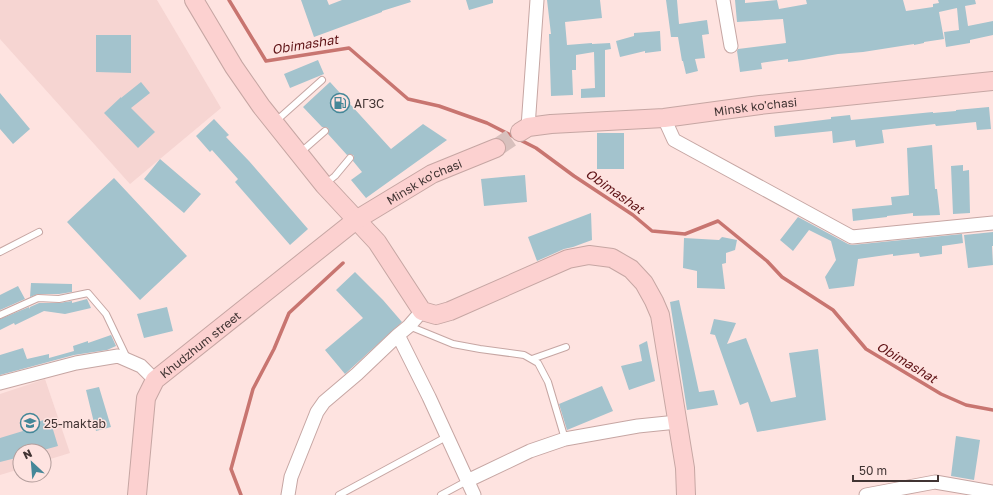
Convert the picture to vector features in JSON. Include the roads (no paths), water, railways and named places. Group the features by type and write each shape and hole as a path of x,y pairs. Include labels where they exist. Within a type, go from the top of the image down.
{"street":[{"path":"194,0 234,67 274,123 324,185 377,242 422,311 436,315 450,311 568,259 589,255 612,258 630,268 644,283 660,315 685,468 686,495"},
{"path":"524,130 537,0"},
{"path":"723,0 731,46"},
{"name":"Minsk ko'chasi","path":"524,130 551,124 664,118 760,105 993,80"},
{"path":"664,118 674,140 852,238 993,223"},
{"name":"Minsk ko'chasi","path":"356,220 432,174 496,148"},
{"name":"Khudzhum street","path":"0,383 76,363 118,356 128,359 141,366 155,380 356,220"},
{"path":"288,495 291,477 317,412 324,402 398,335 410,326 422,311"},
{"path":"398,335 448,436 474,495"},
{"path":"137,495 146,398 155,380"},
{"path":"467,481 530,451 565,439 638,426 677,422"},
{"path":"866,495 935,482 993,492"}],"lane":[{"path":"274,123 322,80"},
{"path":"310,91 315,96"},
{"path":"299,154 325,131"},
{"path":"324,185 335,176 350,158"},
{"path":"0,252 39,232"},
{"path":"0,315 38,298 59,299 88,293 106,314 128,359"},
{"path":"410,326 453,344 524,355 538,363 548,382 565,439"},
{"path":"532,360 566,347"},
{"path":"339,495 448,436"},
{"path":"441,495 467,481"}],"waterway":[{"name":"Obimashat","path":"229,0 266,61 349,48 408,99 439,106 487,123 536,148 574,176 633,215 652,231 685,234 718,221 767,261 782,277 833,310 866,349 941,394 966,405 993,410"},
{"path":"241,495 231,469 253,389 274,349 289,313 343,263"}],"tunnel":[{"path":"496,148 520,132"}],"place":[{"name":"АГЗС","path":"340,103"},
{"name":"25-maktab","path":"30,423"}]}
